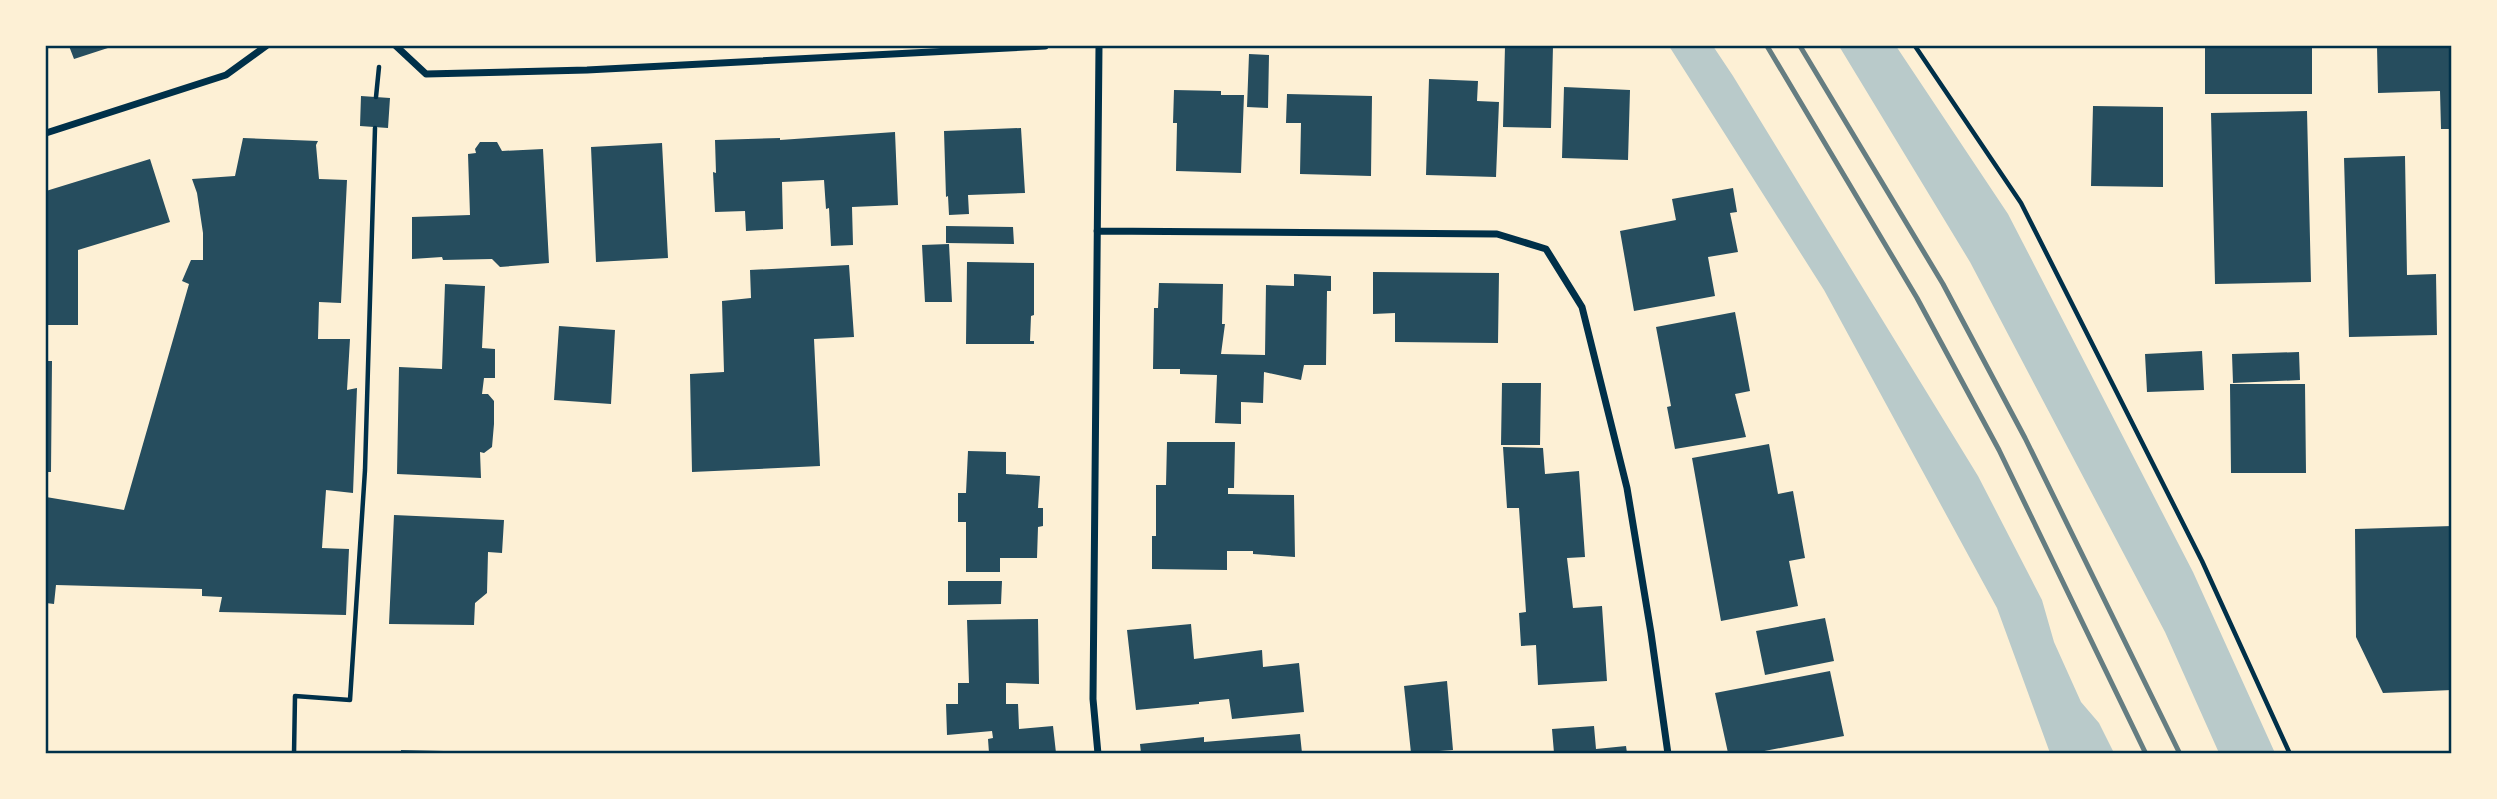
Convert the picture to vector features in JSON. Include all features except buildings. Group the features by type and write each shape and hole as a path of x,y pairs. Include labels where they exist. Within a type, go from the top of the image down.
{"street":[{"path":"46,133 226,75 266,46"},
{"path":"396,46 426,74 587,70 1045,46"},
{"path":"1098,754 1093,699 1099,46"},
{"path":"1097,230 1497,234 1546,249 1582,307 1627,488 1668,754"}],"path":[{"path":"1915,46 2021,203 2202,561 2290,754"},
{"path":"294,754 296,696 350,700 365,470 374,128"}],"shaded area":[{"path":"1669,46 1713,46 1733,76 1978,476 2042,600 2054,642 2081,702 2099,723 2114,753 2050,753 1997,608 1824,290"},
{"path":"1839,46 1896,46 2008,214 2193,572 2275,753 2219,753 2165,632 1970,262"}],"railway":[{"path":"1767,46 1917,298 1999,450 2146,754"},
{"path":"1800,46 1943,284 2025,438 2180,754"}]}
